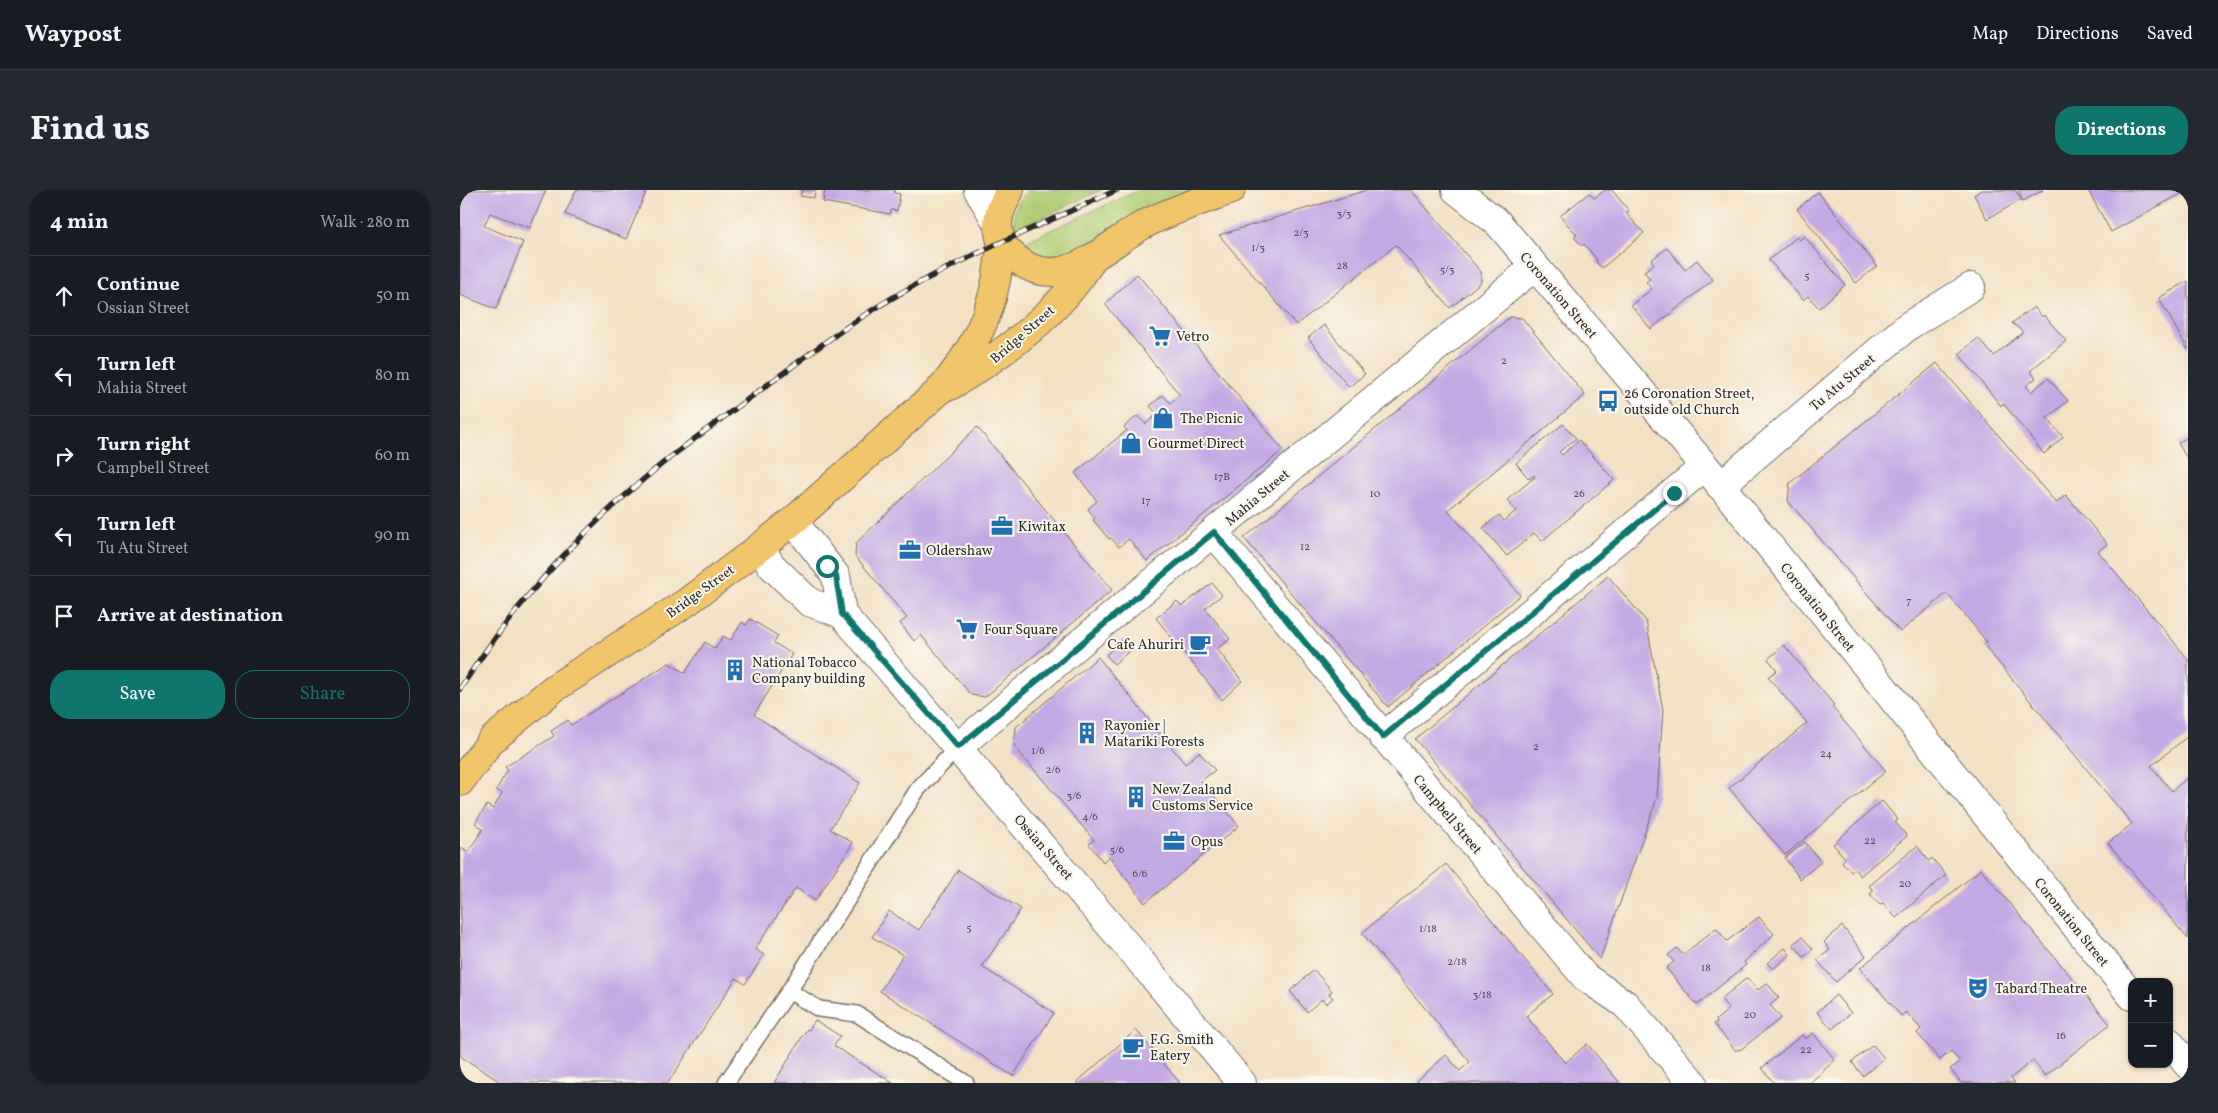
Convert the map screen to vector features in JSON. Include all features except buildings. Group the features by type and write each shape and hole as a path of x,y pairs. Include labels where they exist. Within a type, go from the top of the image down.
{"highway":[{"name":"Bridge Street","path":"460,782 492,740 553,689 687,602 760,547 937,394 961,365 984,325 993,299 1002,206 1010,190"},
{"name":"Bridge Street","path":"999,233 1011,254 1023,263 1037,269 1051,271 1066,270 1080,266 1164,214 1231,190"},
{"name":"Bridge Street","path":"937,394 986,364 1011,345 1072,289 1093,258"}],"street":[{"path":"978,190 999,233"},
{"name":"Coronation Street","path":"1456,190 1498,223 1712,476 2128,991"},
{"name":"Coronation Street","path":"1483,190 1498,223"},
{"name":"Mahia Street","path":"958,747 1534,267"},
{"name":"Tu Atu Street","path":"1383,737 1712,476 1908,326 1971,287"},
{"path":"792,521 836,576 842,614"},
{"name":"Campbell Street","path":"1214,532 1585,977 1625,1004 1689,1082"},
{"name":"Ossian Street","path":"760,547 771,565 810,602 842,614 958,747 1242,1083"},
{"path":"2173,1047 2188,1065"}],"lane":[{"path":"726,1083 789,991 918,789 958,747"},
{"path":"789,991 819,1009 857,1014 966,1083"}],"green space":[{"path":"1028,190 1102,190 1016,229 1014,218 1016,208"},
{"path":"1139,190 1193,190 1089,246 1056,260 1042,259 1031,253 1022,243"}],"railway":[{"path":"460,689 497,635 559,560 605,514 660,465 832,338 888,300 933,275 985,250 1117,190"}],"place":[{"name":"Vetro","path":"1160,336"},
{"name":"26 Coronation Street, outside old Church","path":"1608,401"},
{"name":"The Picnic","path":"1163,418"},
{"name":"Gourmet Direct","path":"1131,443"},
{"name":"Kiwitax","path":"1002,526"},
{"name":"Oldershaw","path":"910,550"},
{"name":"Four Square","path":"967,629"},
{"name":"Cafe Ahuriri","path":"1200,644"},
{"name":"National Tobacco Company building","path":"735,670"},
{"name":"Rayonier | Matariki Forests","path":"1087,733"},
{"name":"New Zealand Customs Service","path":"1136,797"},
{"name":"Opus","path":"1174,841"},
{"name":"Tabard Theatre","path":"1978,988"},
{"name":"F.G. Smith Eatery","path":"1133,1047"}],"route":[{"path":"827,566 836,576 842,614 958,747 1214,532 1383,737 1674,493"}]}
